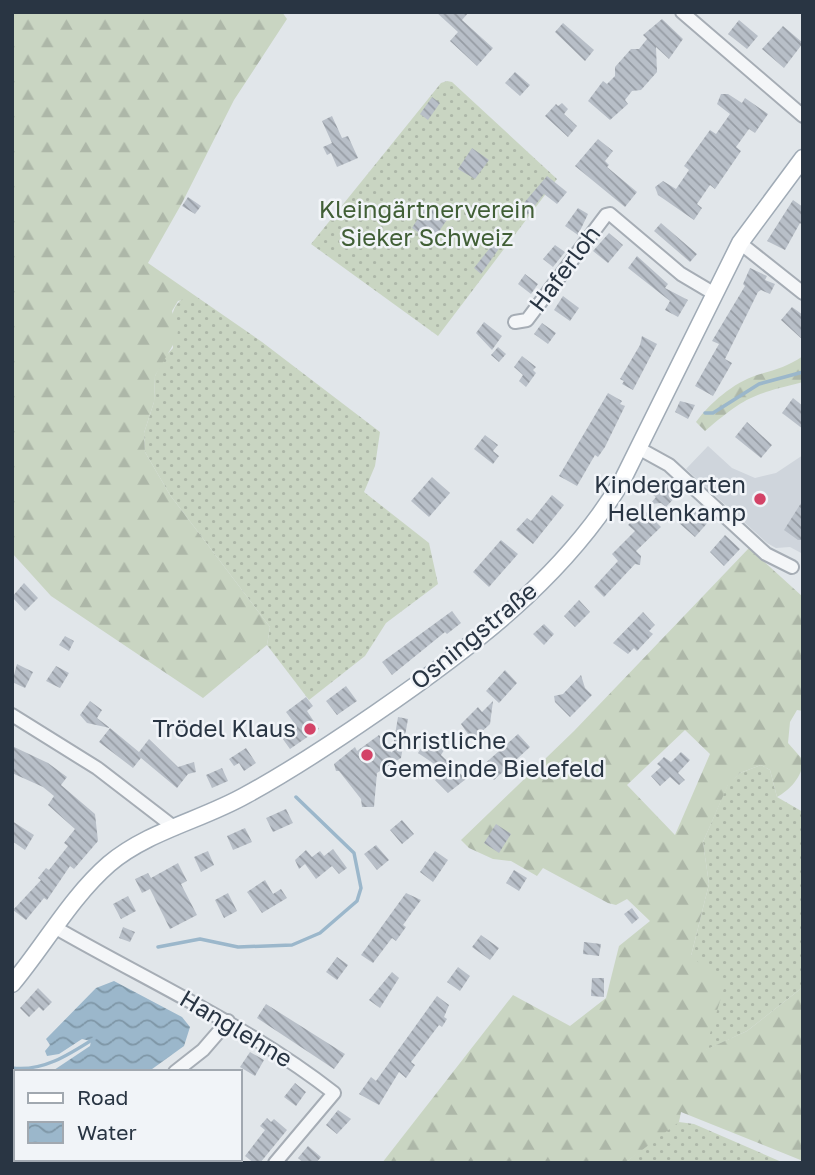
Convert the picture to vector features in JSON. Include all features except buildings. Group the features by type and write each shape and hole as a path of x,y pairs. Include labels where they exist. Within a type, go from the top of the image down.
{"main road":[{"name":"Osningstraße","path":"12,984 109,864 141,843 242,798 291,770 468,647 552,572 587,534 640,449 713,293 740,243 803,158"}],"street":[{"path":"682,12 803,116"},
{"name":"Haferloh","path":"514,322 527,320 606,215 610,214 681,274 713,293"},
{"path":"740,243 803,293"},
{"path":"640,449 669,465 766,554 792,567"},
{"path":"12,715 97,768 175,828"},
{"name":"Hanglehne","path":"56,928 228,1021 291,1060 334,1093 275,1163"},
{"path":"178,1070 203,1050 228,1021"}],"shaded area":[{"name":"Kindergarten Hellenkamp","path":"708,446 732,468 755,478 776,473 803,455 803,554 790,547 776,548 767,543 686,469"}],"green space":[{"path":"12,12 282,12 287,19 234,100 148,263 197,297 178,301 172,311 178,330 177,338 155,376 154,402 144,433 145,452 170,495 270,627 267,645 203,698 51,596 12,553"},
{"name":"Kleingärtnerverein Sieker Schweiz","path":"452,82 557,179 438,336 311,244 441,83"},
{"path":"187,297 197,297 262,342 380,432 375,466 364,492 429,543 438,584 386,623 365,656 309,700 267,645 270,627 170,495 145,452 144,433 154,402 155,376 163,359 173,348 173,312 180,301"},
{"path":"803,356 803,382 771,390 740,404 705,431 696,422 715,401 739,383 786,366"},
{"path":"749,548 803,597 803,711 797,710 790,722 788,743 803,760 801,772 787,791 777,797 770,770 761,765 740,773 728,785 703,842 709,884 691,956 725,985 705,1050 747,1031 803,987 803,1161 681,1112 679,1122 625,1163 382,1163 513,995 570,1026 606,998 619,946 650,921 627,899 616,905 608,903 543,868 537,876 511,861 493,859 469,848 461,840 574,731","holes":["685,730 710,754 675,835 627,785"]},
{"path":"761,765 770,770 777,797 803,812 803,987 747,1031 704,1051 708,1033 691,956 709,884 703,842 728,784 740,773"},
{"path":"679,1122 694,1124 784,1163 625,1163 671,1125"}],"water":[{"path":"114,981 182,1017 190,1027 184,1046 151,1070 54,1070 90,1046 91,1041 82,1039 59,1054 47,1056 45,1051 50,1045 46,1039 96,988"}],"waterway":[{"path":"705,413 713,413 759,384 803,372"},
{"path":"158,947 200,939 238,947 292,945 320,933 357,901 361,888 354,853 296,797"},
{"path":"12,1068 23,1069 45,1064 66,1056 95,1038"}],"place":[{"name":"Kindergarten Hellenkamp","path":"760,499"},
{"name":"Trödel Klaus","path":"310,729"},
{"name":"Christliche Gemeinde Bielefeld","path":"367,755"}]}
